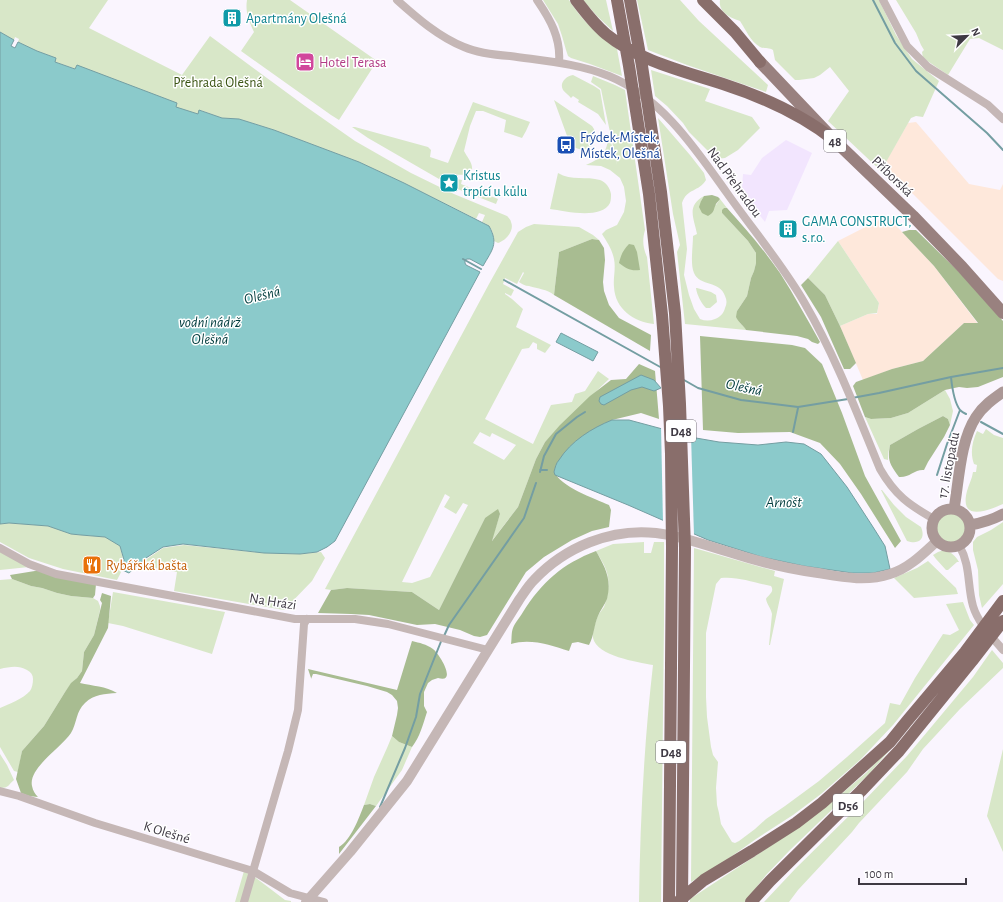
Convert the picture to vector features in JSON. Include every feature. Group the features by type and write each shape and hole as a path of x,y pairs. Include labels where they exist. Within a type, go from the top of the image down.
{"highway":[{"path":"576,0 592,21 623,45 644,56 678,70 724,84 785,109 810,122 834,140"},
{"name":"D48","path":"617,0 629,66 668,314 680,404 685,548 682,902"},
{"name":"D48","path":"630,0 642,66 661,192 668,314 672,548 669,902"},
{"name":"48","path":"703,0 760,62"},
{"name":"D56","path":"752,902 770,881 880,771 911,736 968,656 1003,601"},
{"name":"D56","path":"677,902 693,888 715,873 796,822 822,803 850,779 890,742 968,656 1003,620"}],"main road":[{"name":"Příborská","path":"695,0 918,211 967,262 1003,310"},
{"name":"Příborská","path":"760,62 834,140 918,222 1003,310"},
{"name":"17. listopadu","path":"954,509 961,465 971,426 976,416 989,402 1003,392"},
{"path":"954,509 966,516 970,529 966,540 959,545 947,547 943,546 934,538 932,523 936,516 942,511 954,509"},
{"path":"970,525 978,524 1003,514"}],"street":[{"name":"Nad Přehradou","path":"397,0 425,24 465,48 489,54 560,62 581,66 618,80 640,93 664,113 700,156 793,284 819,328 887,482 897,494 908,503 934,519"},
{"path":"537,0 556,33 560,62"},
{"path":"883,0 907,46 928,67 988,105 1003,119"},
{"path":"307,900 350,852 407,781 519,600 533,581 552,564 570,552 587,543 601,538 637,532 656,533 678,537 742,557 782,567 852,578 873,578 891,574 911,564 937,541"},
{"path":"959,545 968,570 973,607 980,621 1003,650"},
{"name":"Na Hrázi","path":"0,548 29,564 56,574 295,619 306,619 304,624 298,710 270,816 244,902"},
{"path":"306,619 355,619 382,623 438,636 488,650"},
{"name":"K Olešné","path":"0,791 19,796 95,823 253,872 290,894 307,900 324,902"}],"shaded area":[{"path":"916,122 969,184 1000,190 1003,184 1003,281 998,279 884,165 908,123"},
{"path":"786,140 812,153 787,210 769,211 765,222 746,198 742,188 743,174 751,175 762,158"},
{"path":"887,216 934,266 978,324 964,323 923,361 892,369 863,380 840,326 868,314 877,314 879,303 838,241"}],"green space":[{"name":"Přehrada Olešná","path":"0,0 108,0 89,28 182,75 210,36 355,141 411,173 454,194 507,216 511,220 512,229 504,240 498,243 494,241 490,228 482,222 485,215 479,213 476,219 359,162 274,130 239,119 222,118 200,110 198,114 175,107 177,103 77,66 76,69 55,62 56,58 18,42 19,39 15,37 14,40 0,32"},
{"path":"247,0 290,0 377,61 339,120 241,51 254,32 247,12"},
{"path":"543,0 569,0 585,21 617,49 622,76 568,56 558,24"},
{"path":"583,0 606,0 613,31 597,16"},
{"path":"637,0 680,0 699,21 768,85 766,92 648,50"},
{"path":"720,0 879,0 896,35 912,59 939,81 923,117 916,116 911,118 881,171 828,121 849,91 830,67 814,78 795,80 775,60 773,50 762,48 757,45 751,39 740,21 732,18 723,11"},
{"path":"896,0 1003,0 1003,50 979,38 970,39 948,75 923,58 922,52 924,50 916,33"},
{"path":"651,70 710,89 705,101 752,117 760,128 738,150 725,158 716,159 689,132 683,123 667,106 655,96"},
{"path":"573,75 600,90 606,125 598,114 578,102 579,100 573,96 571,98 563,90 562,85 564,80"},
{"path":"593,76 625,90 645,230 643,244 647,257 654,324 639,320 627,313 618,302 615,295 614,259 611,249 602,234 606,230 617,225 624,212 626,201 624,187 620,178 610,170 601,166 586,165 603,154 607,146 609,135 617,165 601,89 591,82"},
{"path":"554,100 592,126 596,138 591,146 586,149 581,149 575,148 570,144"},
{"path":"473,102 530,122 522,138 504,132 506,120 483,111 476,111 470,126 464,151 471,162 472,170 465,174 451,175 439,179 368,138 352,127 428,147 431,150 430,157 448,163"},
{"path":"658,118 704,173 706,180 700,187 690,192 684,198 682,203 687,249 684,275 694,309 700,319 711,320 722,315 726,304 726,298 722,291 715,285 697,277 693,269 693,236 697,234 693,218 693,208 698,200 704,196 701,201 716,205 720,199 727,208 724,208 722,213 748,241 756,253 756,263 747,296 737,311 740,323 746,330 685,324 677,252 680,245 673,214"},
{"path":"558,173 568,177 595,179 604,182 611,194 610,203 605,208 591,213 550,209"},
{"path":"450,178 462,180 461,184 498,199 496,204 442,182"},
{"path":"712,195 720,199 713,212 708,216 702,213 699,207 704,196"},
{"path":"724,208 727,208 748,232 780,273 820,342 818,344 797,336 746,330 738,321 736,317 737,311 747,296 756,263 756,253 748,241 722,213"},
{"path":"534,224 579,227 599,240 592,239 559,252 554,295 545,290 519,282 524,273 523,272 517,284 505,278 503,284 514,290 511,296 505,294 523,309 516,327 551,345 545,353 537,349 537,344 533,342 529,348 522,349 485,419 533,444 551,405 572,402 575,394 585,391 598,371 609,379 545,442 536,459 518,507 491,542 500,514 485,518 439,610 412,592 347,588 331,590 325,589 489,284 518,232","holes":["480,432 490,437 492,433 516,445 504,460 473,443","445,494 450,497 444,507 456,514 463,503 468,505 430,577 412,583 402,582"]},
{"path":"916,230 961,274 1003,321 1003,377 978,387 959,387 945,390 908,413 891,418 871,419 865,417 853,386 856,382 892,369 923,361 964,323 978,323 934,266 902,232"},
{"path":"592,239 599,240 604,248 605,260 603,282 604,291 609,305 619,318 651,335 650,351 554,295 559,252"},
{"path":"838,241 879,303 877,313 868,314 840,326 825,295 808,278"},
{"path":"629,244 634,245 637,252 640,270 629,269 619,263 622,253"},
{"path":"808,278 825,295 840,326 856,363 850,369 844,369 821,317 801,285"},
{"path":"696,288 716,295 717,302 710,308 706,308 702,304"},
{"path":"700,336 792,345 805,348 822,364 865,476 901,541 895,548 840,464 820,443 790,432 738,433 703,430"},
{"path":"639,364 655,371 659,419 641,413 612,420 554,471 557,477 570,487 609,505 611,510 609,527 592,531 572,540 544,557 526,572 487,635 480,637 474,636 460,630 435,624 417,625 369,615 318,613 331,590 347,588 412,592 439,610 485,518 498,509 500,514 492,541 518,507 536,459 545,442 590,396 611,380 626,379"},
{"path":"945,390 950,399 953,411 950,425 948,419 943,416 890,445 888,460 884,459 865,417 871,419 891,418 908,413"},
{"path":"943,416 948,419 950,425 924,470 899,477 893,469 889,459 890,445"},
{"path":"986,429 994,435 1003,438 1003,504 976,512 971,511 967,507 966,501 967,491 973,472 976,472 977,465 974,464 972,448 977,431 983,434"},
{"path":"881,490 906,517 921,527 923,535 920,540 915,542 907,541"},
{"path":"951,513 957,514 965,522 965,534 957,542 951,543 945,542 937,534 936,528 937,522 945,514"},
{"path":"1003,522 1003,584 982,608 979,595 978,570 973,550 973,542 977,537"},
{"path":"9,523 48,526 71,534 105,537 120,546 123,567 120,575 117,580 63,569 29,558 0,542 0,524"},
{"path":"644,542 644,553 651,553 654,542 664,542 661,902 639,902 643,784 653,665 628,660 610,654 596,644 593,638 599,613 604,607 608,586 606,570 596,551 613,544"},
{"path":"184,545 264,553 300,554 321,552 325,558 312,581 284,610 174,591 177,572 138,565 163,548"},
{"path":"694,548 775,571 774,576 784,579 770,645 772,614 766,599 772,592 772,588 771,586 740,579 721,578 716,584 706,633 707,717 711,747 713,755 718,762 716,788 717,805 721,824 732,842 735,843 819,781 885,723 890,703 900,705 943,634 950,635 959,630 946,604 963,602 970,620 974,625 893,725 860,760 821,794 793,815 718,866 691,882"},
{"path":"944,550 953,554 959,562 948,570 946,570 933,555"},
{"path":"0,551 29,567 0,570"},
{"path":"596,551 607,574 609,585 607,599 597,619 589,645 578,642 572,643 569,651 533,642 518,642 511,644 512,630 515,624 530,601 545,583 563,568"},
{"path":"928,561 956,588 958,594 914,598 894,578 917,568"},
{"path":"41,570 96,584 95,595 93,598 57,593 12,579 10,575"},
{"path":"12,579 57,593 93,598 98,601 100,606 94,635 84,652 82,671 65,692 44,726 22,751 18,772 14,771 0,747 0,708 27,694 33,684 33,679 31,673 24,668 14,667 0,669 0,580"},
{"path":"113,592 225,612 212,654 123,626 108,623"},
{"path":"102,593 111,596 108,628 80,683 104,688 117,693 96,696 88,700 82,706 73,729 67,739 40,765 35,772 32,779 32,786 38,797 21,793 16,779 22,751 44,726 71,683 82,671 84,652 94,635 102,603 100,600"},
{"path":"412,641 433,649 439,656 447,673 444,679 438,678 428,683 424,692 424,706 427,712 419,735 412,747 399,742 392,736 398,708 397,701 392,695 367,686 316,674 313,674 311,679 308,669 397,690"},
{"path":"992,650 1003,663 1003,668 960,709 923,749 907,772 798,890 789,902 764,902 907,756 973,677"},
{"path":"915,721 869,774 766,875 745,902 690,902 690,899 787,835 833,801 867,772"},
{"path":"392,736 399,742 412,747 402,770 376,806 370,804 364,805 374,777"},
{"path":"1003,749 1003,852 987,816"},
{"path":"0,754 14,780 7,787 3,788 0,788"},
{"path":"370,804 376,806 339,854 339,847 351,834 364,805"},
{"path":"244,871 256,878 285,900 291,902 235,902"}],"water":[{"name":"vodní nádrž Olešná","path":"0,32 14,40 11,46 15,48 18,42 56,58 55,62 75,69 77,65 177,103 176,107 198,114 199,110 222,118 239,119 274,130 359,162 489,226 494,238 491,251 483,266 470,259 465,260 466,265 480,272 335,541 327,547 317,552 300,554 264,553 183,544 163,547 146,558 129,573 122,570 124,560 120,546 105,537 71,534 48,526 9,523 0,524"},
{"path":"561,333 598,352 593,361 556,342"},
{"path":"641,375 654,380 661,388 654,391 642,387 631,390 604,405 601,404 599,401 600,397"},
{"name":"Arnošt","path":"612,420 629,420 696,438 719,442 758,445 786,442 804,444 821,454 847,487 885,546 890,569 873,573 852,573 804,566 762,557 708,540 555,475 554,472 557,463 564,453 576,441 590,431"}],"pier":[{"path":"661,426 691,435 694,536 663,523"}],"waterway":[{"path":"873,0 895,43 916,71 987,133 1003,150"},
{"name":"Olešná","path":"463,259 481,269"},
{"name":"Olešná","path":"504,280 662,368"},
{"name":"Olešná","path":"852,398 951,377 1003,368"},
{"path":"951,377 956,403 960,410 966,414"},
{"name":"Olešná","path":"684,380 698,388 741,400 798,407 848,399"},
{"path":"793,432 798,408"},
{"path":"937,475 960,410"},
{"path":"540,472 544,456 556,434 585,412"},
{"path":"981,422 1003,434"},
{"path":"540,470 547,470"},
{"path":"444,636 449,625 524,518 536,483"},
{"path":"380,807 405,748 416,717 420,694 442,639"}],"place":[{"name":"Apartmány Olešná","path":"232,18"},
{"name":"Hotel Terasa","path":"305,62"},
{"name":"Frýdek-Místek, Místek, Olešná","path":"566,145"},
{"name":"Kristus trpící u kůlu","path":"449,183"},
{"name":"GAMA CONSTRUCT, s.r.o.","path":"788,229"},
{"name":"Rybářská bašta","path":"92,565"}]}
